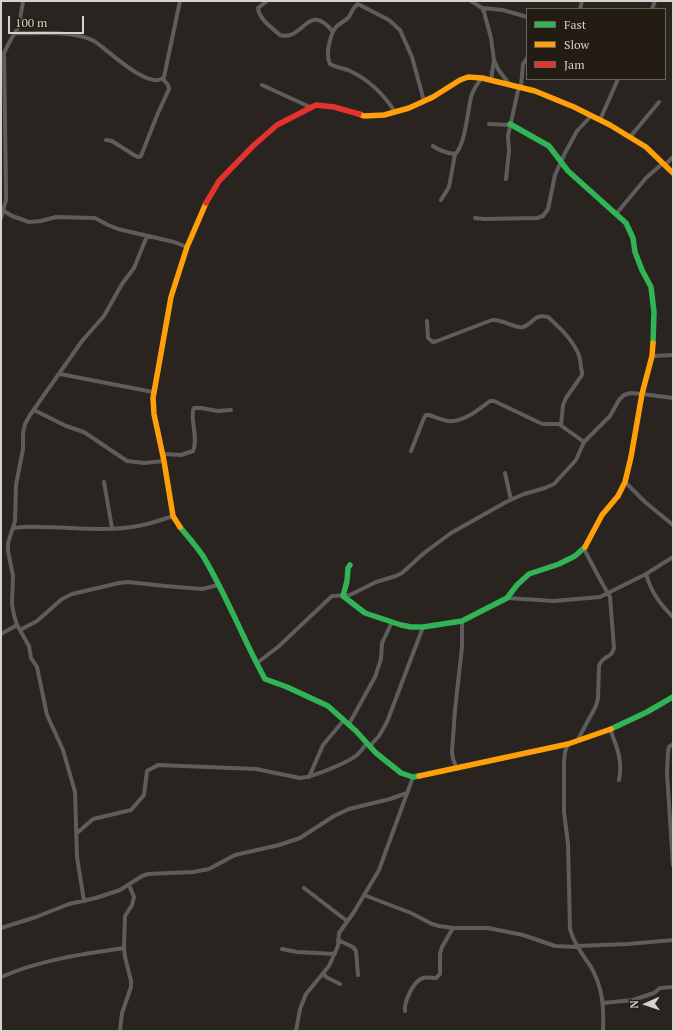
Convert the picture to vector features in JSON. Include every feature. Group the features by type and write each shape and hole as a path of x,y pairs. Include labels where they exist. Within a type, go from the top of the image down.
{"street":[{"path":"1,218 2,209 6,200 3,53 19,26 23,1"},
{"path":"163,79 169,58 180,1"},
{"path":"267,1 258,8 258,11 261,17 280,35 291,35 311,20 318,19 324,22 334,32"},
{"path":"471,1 482,8 503,10 526,17"},
{"path":"395,112 387,98 374,86 354,73 330,64 328,57 330,43 334,32 338,25 344,21 358,4 389,20 400,30 412,57 424,101"},
{"path":"482,8 491,38 494,60 492,80"},
{"path":"15,33 68,34 84,36 105,49 139,75 156,80 163,79"},
{"path":"494,60 503,76 510,84"},
{"path":"506,179 509,151 508,136 520,86 523,64 526,60"},
{"path":"673,173 646,148 600,120 535,90 482,78 468,77 424,101 395,112 374,116 356,114 334,107 310,107 277,125 253,146 219,181 207,200 187,247 171,297 153,392 154,414 163,454 173,516 202,555 219,585 240,627 249,650 257,662 265,679 287,687 328,706 369,744 376,753 401,773 413,777 458,769 568,744 610,729 648,712 673,697"},
{"path":"441,200 450,184 452,163 455,154 460,147 465,131 471,96 474,88 482,78"},
{"path":"106,140 112,141 134,156 141,156 169,88 163,79"},
{"path":"600,120 618,80"},
{"path":"262,85 310,107"},
{"path":"630,137 659,102"},
{"path":"475,218 537,218 543,216 548,209 555,175 561,160 577,131 591,116"},
{"path":"343,596 365,613 412,627 423,627 462,621 506,598 529,574 559,564 575,556 584,549 591,540 602,515 618,496 625,482 642,394 652,356 654,312 652,291 635,252 633,238 626,223 568,171 549,146 510,125 489,124"},
{"path":"433,146 442,152 455,154"},
{"path":"616,214 646,178 673,157"},
{"path":"2,209 12,216 29,222 41,221 61,216 95,218 118,229 174,242 187,247"},
{"path":"84,901 77,857 76,804 72,780 62,750 47,715 37,667 31,658 30,646 17,625 14,615 12,604 13,576 8,551 10,536 15,521 17,478 23,449 23,433 25,424 82,341 100,321 122,284 134,268 147,236"},
{"path":"427,321 428,338 433,342 437,342 492,320 498,320 524,327 539,316 548,317 564,332 575,347 579,354 582,372 582,375 566,398 561,425"},
{"path":"652,356 673,355"},
{"path":"60,374 153,392"},
{"path":"257,662 278,647 332,596 343,596 357,593 369,585 402,573 424,553 451,533 511,500 554,484 576,460 584,442 610,416 619,400 624,395 631,393 673,398"},
{"path":"411,451 426,415 449,421 458,420 468,416 490,401 498,402 543,424 556,423 561,425 584,442"},
{"path":"163,454 181,454 193,451 195,439 192,413 194,408 218,411 231,410"},
{"path":"34,410 66,426 84,432 127,461 144,463 164,461"},
{"path":"505,473 511,500"},
{"path":"104,482 112,528"},
{"path":"625,482 645,502 673,526"},
{"path":"12,528 112,528 153,523 173,516"},
{"path":"577,741 596,706 598,698 600,662 613,652 614,648 611,605 608,593 584,549"},
{"path":"506,598 554,602 600,597 646,574 673,557"},
{"path":"343,596 347,581 348,568 350,565"},
{"path":"646,574 649,585 655,597 673,617"},
{"path":"20,630 37,621 62,599 72,594 119,583 128,582 202,589 219,585"},
{"path":"458,769 453,759 452,752 462,647 462,621"},
{"path":"309,777 323,745 346,722 375,677 381,660 382,643 392,622"},
{"path":"1,634 17,625"},
{"path":"77,833 93,819 131,810 144,793 147,771 158,765 256,769 300,778 309,777 356,756 379,736 387,722 423,627"},
{"path":"610,729 621,759 619,780"},
{"path":"568,744 565,752 564,763 564,812 568,844 570,929 572,939 592,968 601,988 603,1003 603,1031"},
{"path":"673,744 668,752 667,773 673,865"},
{"path":"296,1031 300,1009 306,994 323,973 335,954 339,933 379,870 413,777"},
{"path":"1,928 36,917 69,904 120,890 142,876 148,874 193,872 209,869 235,855 278,845 300,838 329,819 349,809 390,799 407,793"},
{"path":"120,1031 122,1013 131,981 124,948 125,916 132,905 134,897 129,885"},
{"path":"304,888 348,921"},
{"path":"364,895 411,913 432,924 453,928 488,928 567,948 673,940"},
{"path":"405,1011 406,1002 416,983 424,977 431,978 439,976 441,969 440,954 442,947 453,928"},
{"path":"338,940 353,947 356,951 358,975"},
{"path":"1,978 32,965 53,959 124,948"},
{"path":"282,949 297,952 335,954"},
{"path":"323,973 326,977 340,984"},
{"path":"603,1003 633,1000 654,993 660,988 673,987"}],"traffic: fast":[{"path":"510,124 549,146 568,171 626,223 633,238 635,252 642,270 651,287 654,312 653,343"},
{"path":"180,527 195,545 212,571 265,679 287,687 328,706 356,731 376,753 401,773 413,777 419,776"},
{"path":"350,565 348,568 347,581 343,596 365,613 401,625 423,627 462,621 507,598 517,585 529,574 559,564 575,556 585,547"},
{"path":"611,729 647,712 673,697"}],"traffic: slow":[{"path":"359,114 364,116 384,115 409,108 433,97 460,80 468,77 482,78 535,91 574,107 610,125 646,147 673,173"},
{"path":"180,527 173,516 164,461 154,414 153,398 171,297 187,247 206,203"},
{"path":"585,547 602,515 618,496 625,482 642,394 652,356 653,343"},
{"path":"419,776 568,744 611,729"}],"traffic: jam":[{"path":"206,203 219,181 253,146 277,125 316,105 334,107 359,114"}]}
